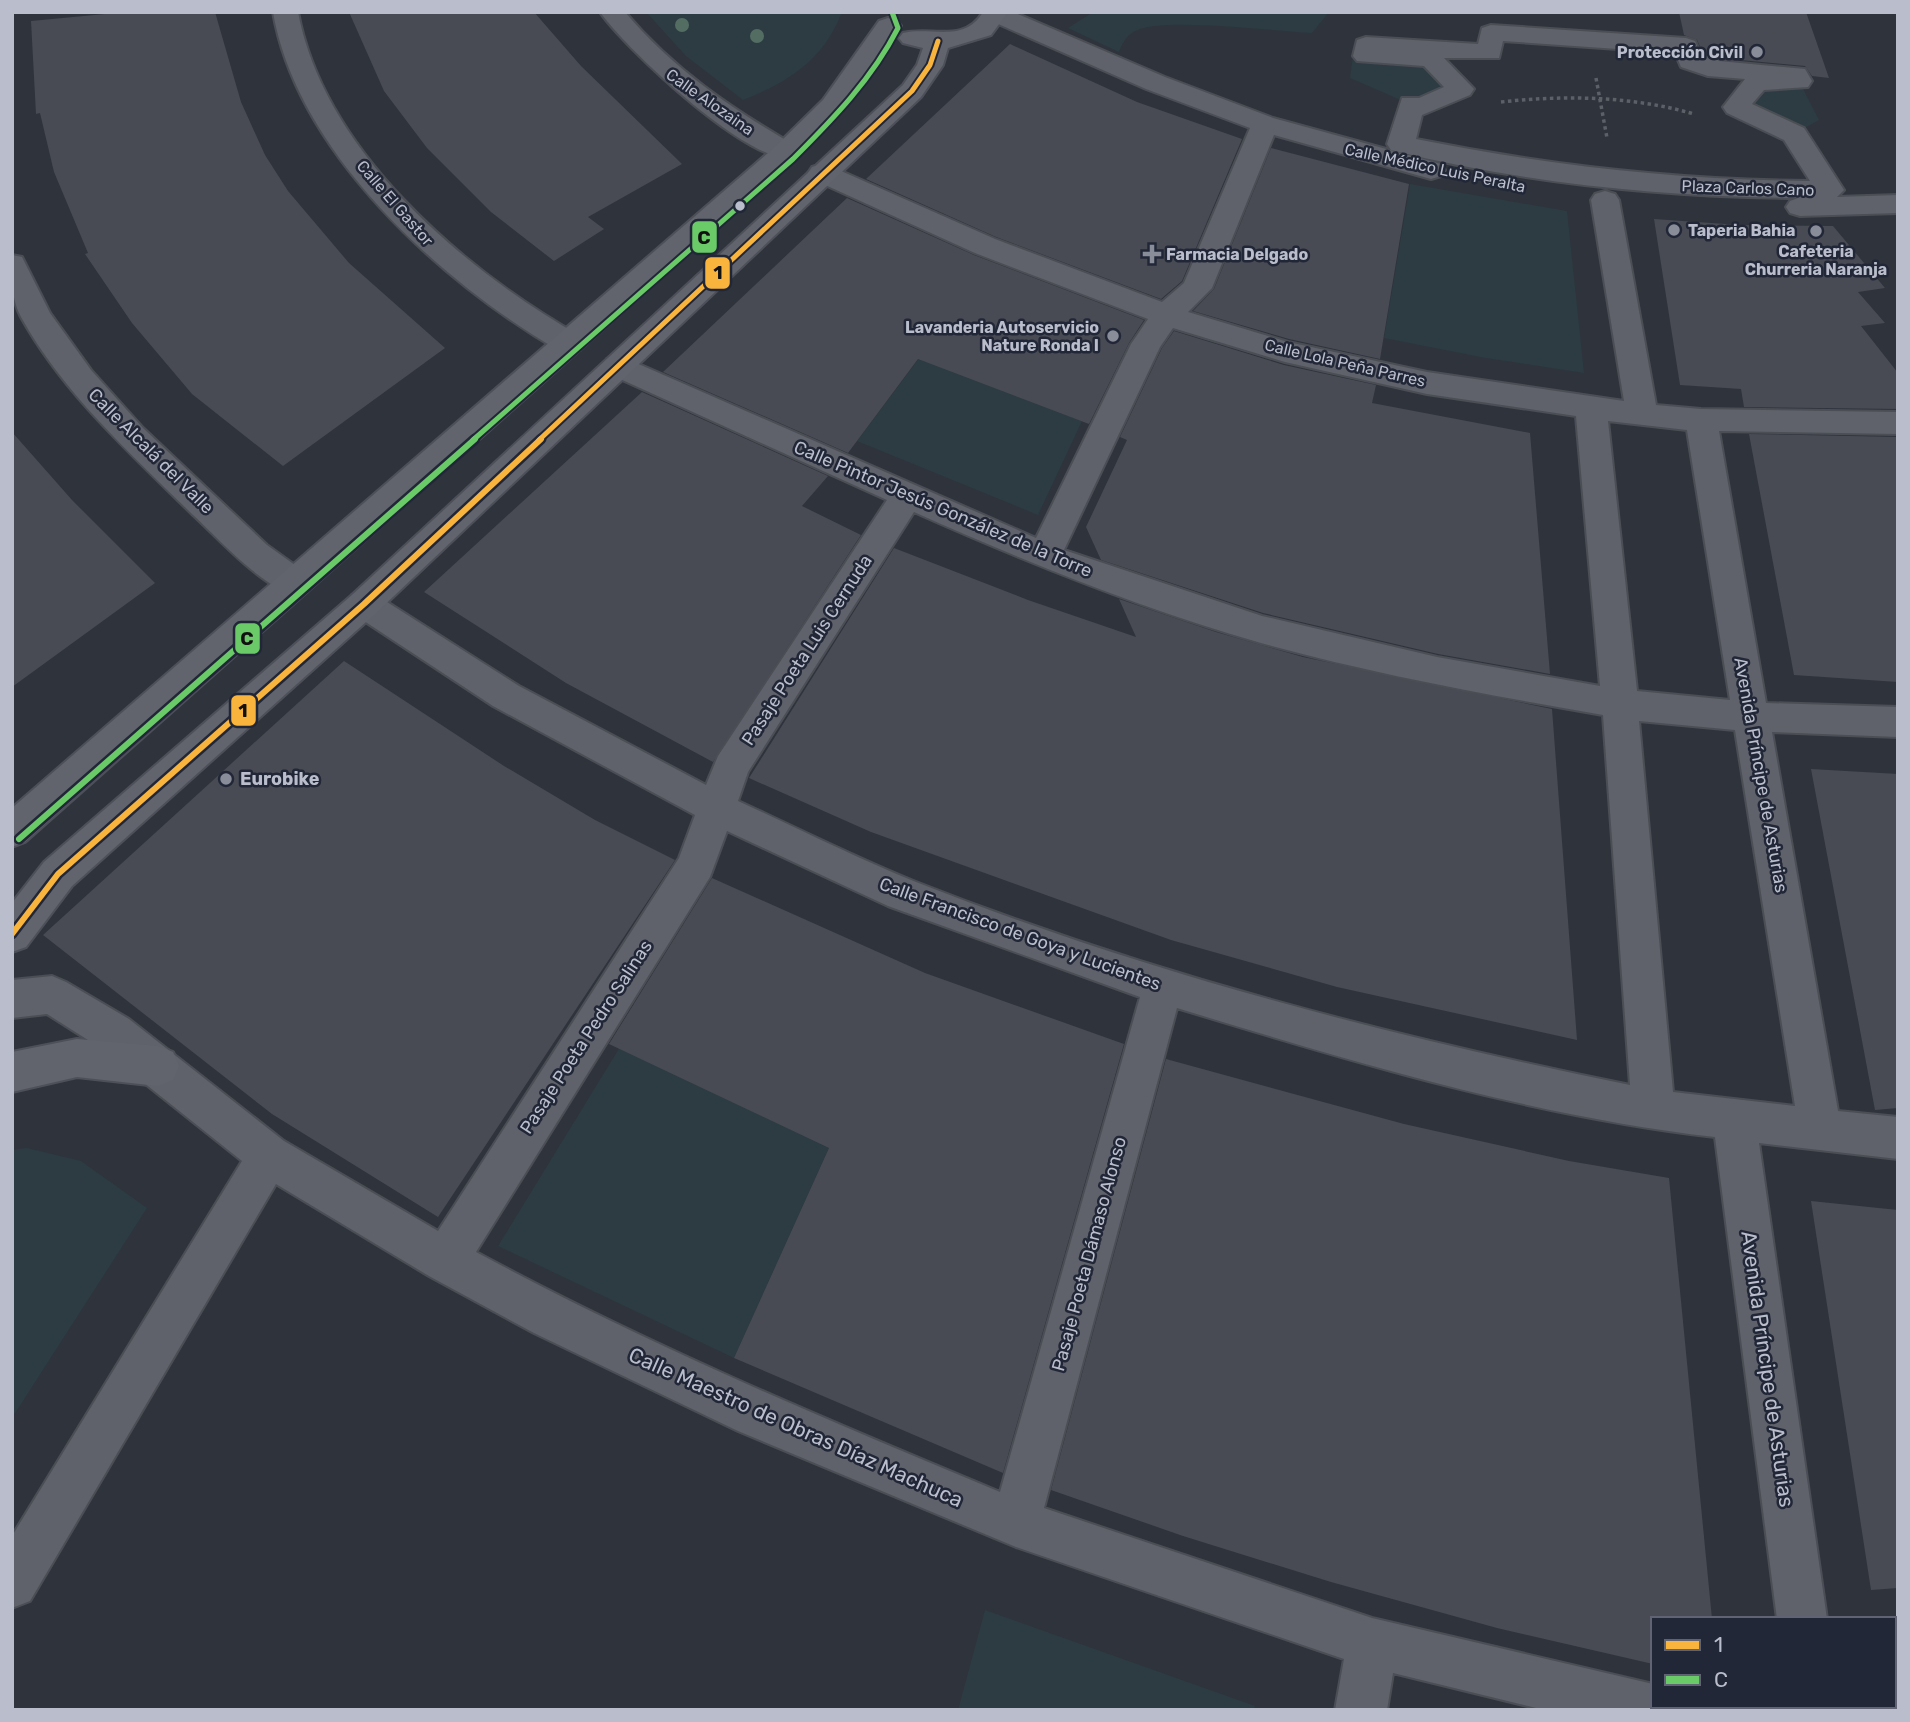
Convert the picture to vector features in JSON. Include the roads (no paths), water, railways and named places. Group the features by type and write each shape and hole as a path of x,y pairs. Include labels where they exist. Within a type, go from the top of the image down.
{"main road":[{"path":"12,831 786,152 832,106 883,19 918,40 938,41 976,33 989,25 996,13"},
{"path":"12,934 58,874 364,604 912,91 930,65 938,41"},
{"path":"12,1072 77,1058 158,1066"}],"street":[{"name":"Calle El Gastor","path":"285,12 288,36 302,77 370,178 413,229 487,293 528,321 569,343"},
{"name":"Calle Alozaina","path":"612,12 660,67 689,91 786,152"},
{"name":"Calle Médico Luis Peralta","path":"996,13 1120,70 1264,126 1371,158 1469,178 1605,200 1764,207 1888,205"},
{"name":"Plaza Carlos Cano","path":"1491,33 1590,40 1686,46 1690,62 1707,63 1708,68 1796,75 1799,81 1756,82 1736,107 1794,134 1830,190 1743,191 1546,173 1401,144 1411,104 1419,108 1461,89 1431,60 1366,56 1366,45 1490,53 1491,33"},
{"path":"1044,555 1146,344 1166,316 1197,288 1264,126"},
{"name":"Calle Lola Peña Parres","path":"822,173 985,246 1166,316 1285,352 1414,380 1641,415 1701,420 1898,423"},
{"path":"1605,200 1641,415"},
{"path":"1888,205 1898,229"},
{"name":"Calle Alcalá del Valle","path":"12,264 36,316 80,378 132,436 245,545 294,582"},
{"name":"Calle Pintor Jesús González de la Torre","path":"618,366 1044,555 1261,629 1437,671 1620,704 1751,717 1898,722"},
{"path":"1591,409 1620,704 1653,1110"},
{"name":"Avenida Príncipe de Asturias","path":"1701,420 1820,1130"},
{"name":"Pasaje Poeta Luis Cernuda","path":"717,809 731,767 907,496"},
{"name":"Calle Francisco de Goya y Lucientes","path":"364,604 506,696 717,809 902,894 1107,970 1378,1050 1653,1110 1898,1138"},
{"name":"Pasaje Poeta Pedro Salinas","path":"444,1260 696,865 717,809"},
{"name":"Pasaje Poeta Dámaso Alonso","path":"1016,1523 1163,986"},
{"name":"Calle Maestro de Obras Díaz Machuca","path":"12,999 52,995 114,1032 269,1156 444,1260 550,1317 755,1414 1016,1523 1372,1643 1653,1710"},
{"name":"Avenida Príncipe de Asturias","path":"1734,1120 1802,1617"},
{"path":"12,1583 269,1156"},
{"path":"1361,1710 1372,1643"}],"place":[{"name":"Protección Civil","path":"1757,52"},
{"name":"Taperia Bahia","path":"1674,230"},
{"name":"Cafeteria Churreria Naranja","path":"1816,231"},
{"name":"Farmacia Delgado","path":"1152,254"},
{"name":"Lavanderia Autoservicio Nature Ronda I","path":"1113,336"},
{"name":"Eurobike","path":"226,779"}]}
